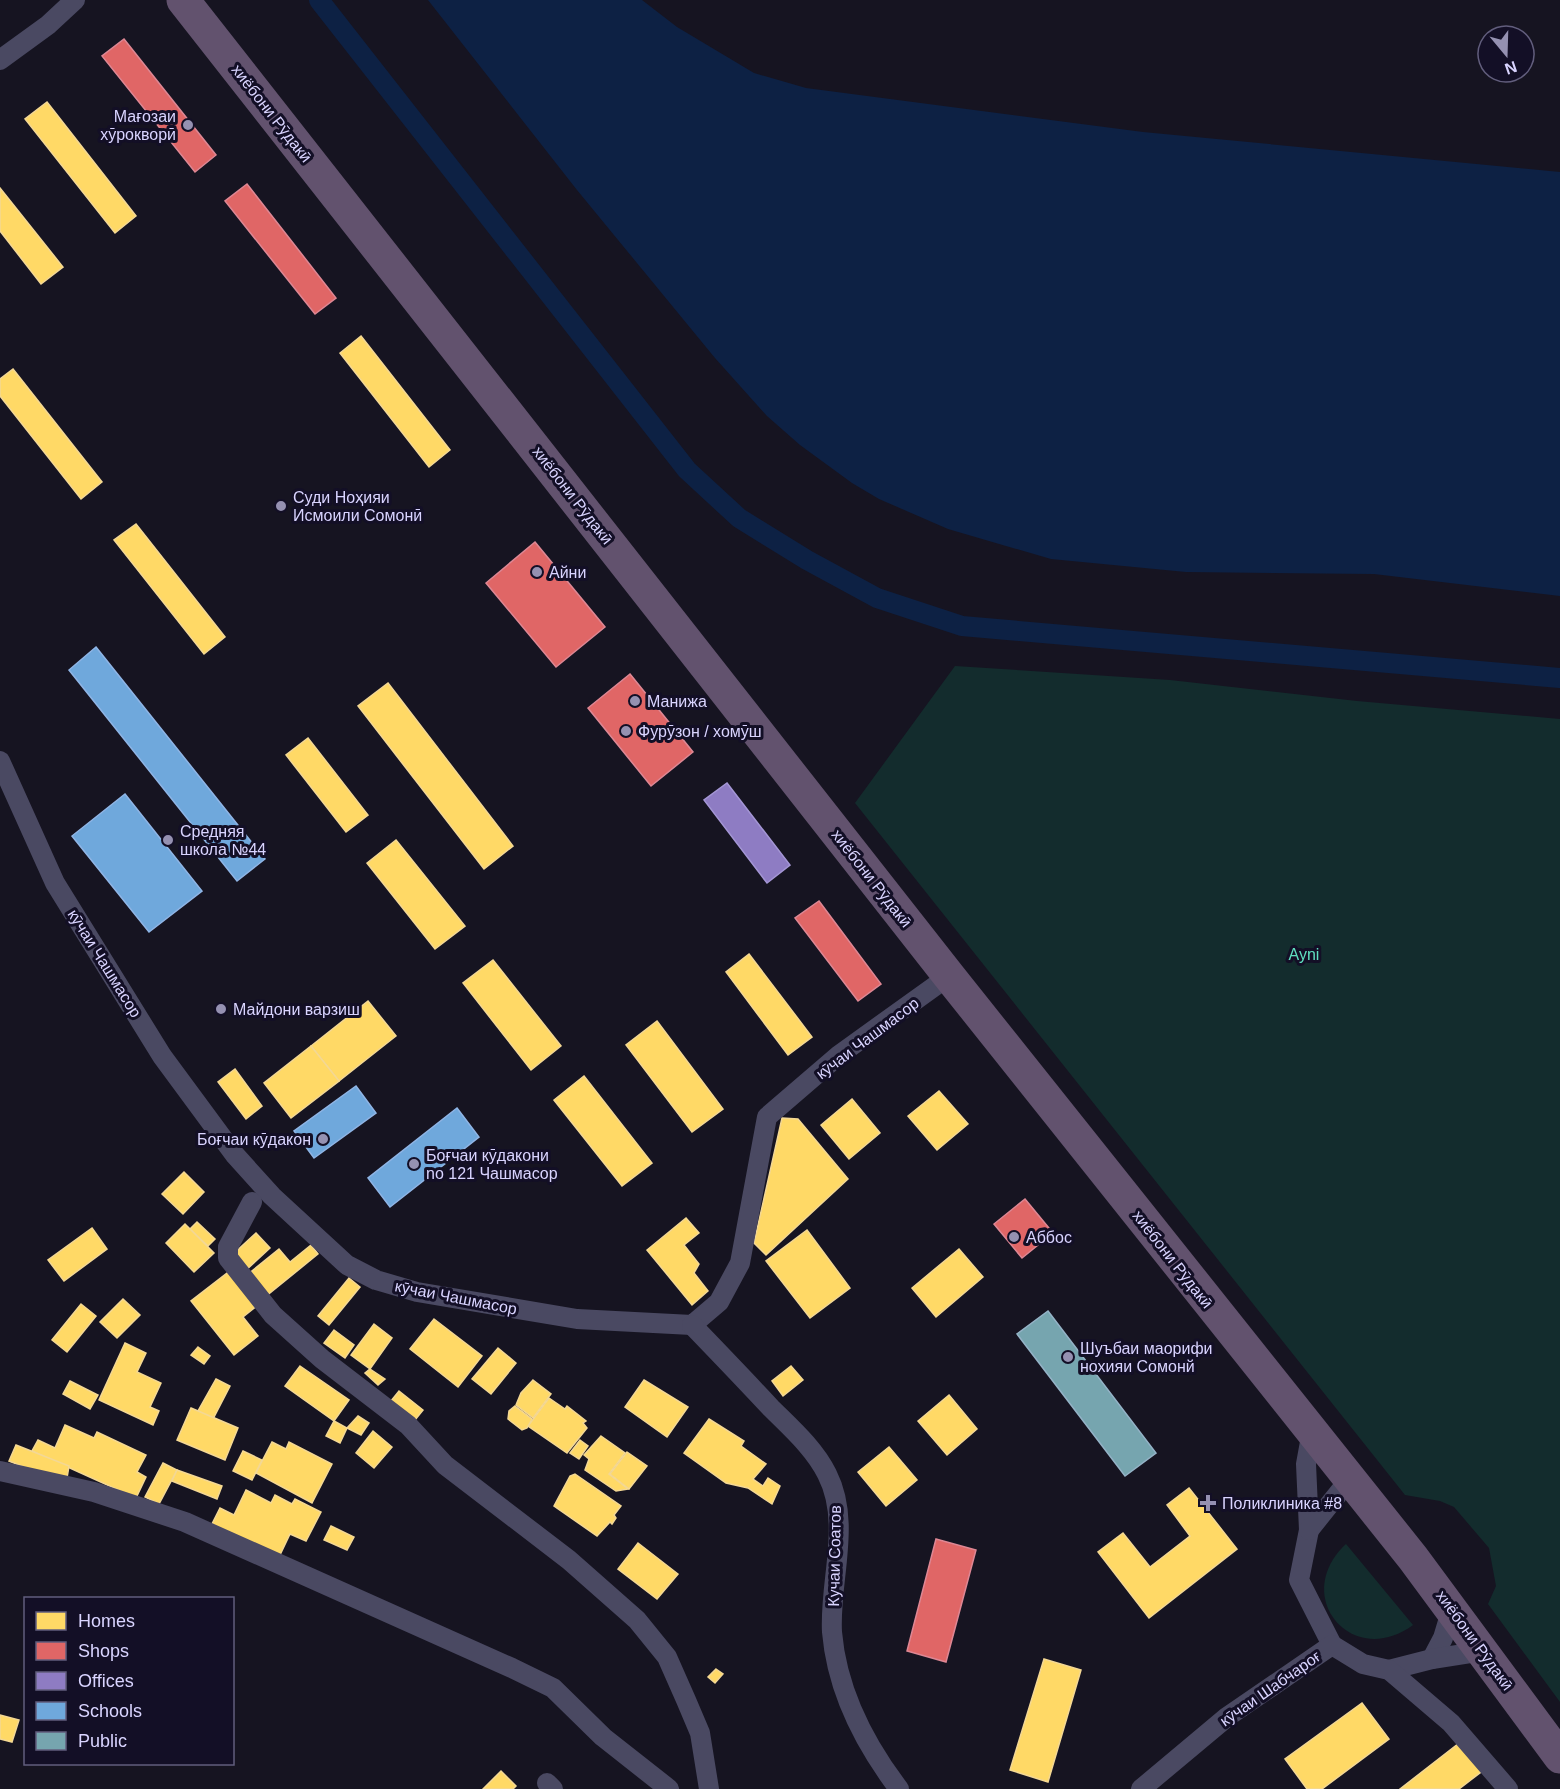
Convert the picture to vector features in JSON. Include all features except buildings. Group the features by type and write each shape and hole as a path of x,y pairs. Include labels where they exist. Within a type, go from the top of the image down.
{"highway":[{"name":"хиёбони Рӯдакӣ","path":"183,0 949,976 1452,1608 1560,1757"}],"street":[{"path":"0,60 48,25 75,0"},
{"name":"кӯчаи Чашмасор","path":"0,761 55,883 162,1056 250,1172 272,1196 347,1265 376,1280 417,1292 577,1319 692,1325 719,1302 740,1263 768,1117 839,1055 949,976"},
{"path":"252,1202 226,1252 235,1267 273,1315 322,1359 408,1425 445,1465 569,1560 637,1620 668,1657 700,1732 709,1789"},
{"name":"Кучаи Соатов","path":"692,1325 809,1446 827,1474 837,1508 838,1535 832,1631 838,1670 848,1702 875,1758 899,1789"},
{"path":"1312,1431 1306,1464 1309,1530 1299,1580 1332,1645"},
{"path":"0,1471 94,1492 185,1522 512,1668 553,1688 603,1737 669,1789"},
{"path":"1309,1530 1349,1480"},
{"path":"1432,1659 1443,1638 1452,1608"},
{"name":"кӯчаи Шабчароғ","path":"1141,1789 1227,1717 1332,1645 1363,1664 1389,1670 1450,1723 1508,1789"},
{"path":"1389,1670 1432,1659 1483,1651"}],"green space":[{"name":"Ayni","path":"955,666 1170,680 1357,701 1560,719 1560,1702 1488,1604 1496,1586 1489,1548 1454,1507 1440,1501 1405,1495 855,803"},
{"path":"1346,1544 1413,1625 1390,1637 1369,1639 1350,1633 1336,1621 1327,1604 1324,1585 1330,1564"}],"water":[{"path":"428,0 642,0 677,27 754,73 806,88 1143,132 1560,172 1560,596 1374,574 1186,572 1051,559 948,529 879,499 852,483 800,445 767,416 715,358 577,190"}],"waterway":[{"path":"319,0 687,470 739,518 807,560 877,598 962,626 1560,678"}],"place":[{"name":"Мағозаи хӯрокворӣ","path":"188,125"},
{"name":"Суди Ноҳияи Исмоили Сомонӣ","path":"281,506"},
{"name":"Айни","path":"537,572"},
{"name":"Манижа","path":"635,701"},
{"name":"Фурӯзон / хомӯш","path":"626,731"},
{"name":"Средняя школа №44","path":"168,840"},
{"name":"Майдони варзиш","path":"221,1009"},
{"name":"Боғчаи кӯдакон","path":"323,1139"},
{"name":"Боғчаи кӯдакони no 121 Чашмасор","path":"414,1164"},
{"name":"Аббос","path":"1014,1237"},
{"name":"Шуъбаи маорифи нохияи Сомонй","path":"1068,1357"},
{"name":"Поликлиника #8","path":"1208,1503"}]}
